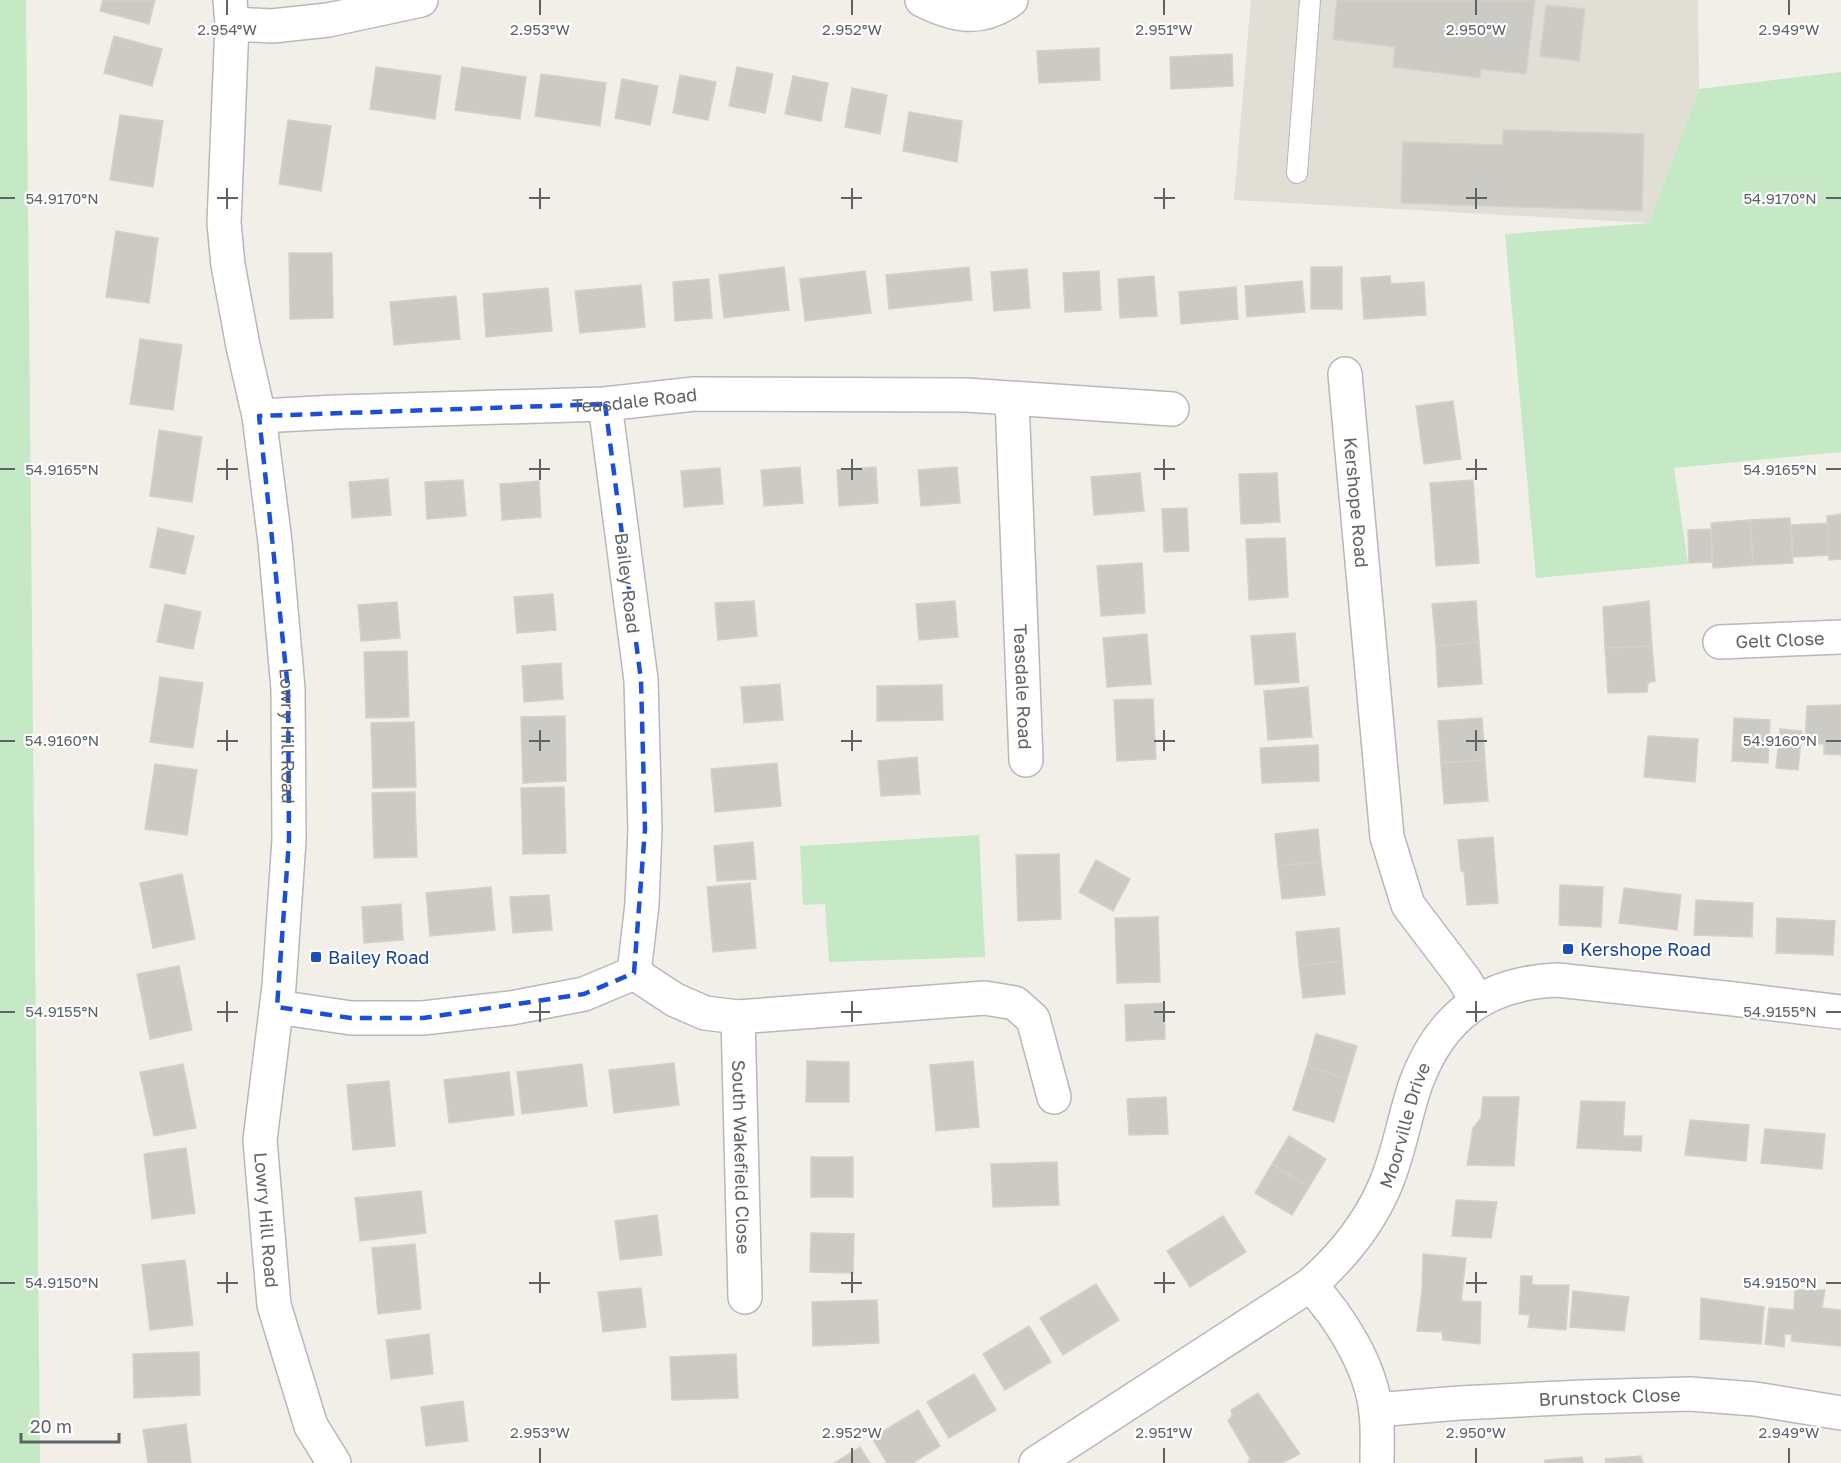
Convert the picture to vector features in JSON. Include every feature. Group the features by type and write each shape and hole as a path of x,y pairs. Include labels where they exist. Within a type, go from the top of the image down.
{"street":[{"path":"231,12 272,26 328,20 421,0"},
{"path":"922,0 943,10 962,15 979,13 1011,0"},
{"name":"Lowry Hill Road","path":"231,12 224,223 228,265 243,346 260,416 275,542 288,689 289,840 277,1007 260,1140 274,1305 311,1426 332,1462"},
{"name":"Kershope Road","path":"1345,374 1388,837 1408,905 1464,979 1477,1001"},
{"name":"Teasdale Road","path":"260,416 605,404 694,394 966,395 1172,409"},
{"name":"Teasdale Road","path":"1012,399 1026,760"},
{"name":"Bailey Road","path":"605,404 641,680 645,829 642,904 634,973"},
{"name":"Gelt Close","path":"1720,642 1841,637"},
{"path":"277,1007 351,1018 423,1018 511,1008 584,994 634,973 675,1000 705,1013 738,1017 985,998 1015,1003 1033,1019 1054,1097"},
{"name":"Moorville Drive","path":"1036,1463 1310,1285 1333,1265 1358,1236 1385,1186 1417,1082 1431,1053 1450,1024 1477,1001 1507,987 1533,981 1557,980 1841,1012"},
{"name":"South Wakefield Close","path":"738,1017 745,1297"},
{"path":"1310,1285 1328,1305 1349,1338 1367,1376 1376,1410 1377,1463"},
{"name":"Brunstock Close","path":"1376,1410 1582,1396 1690,1394 1755,1399 1841,1413"}],"lane":[{"path":"1297,173 1310,0"}],"highlighted area":[{"path":"605,404 641,680 645,829 634,973 584,994 423,1018 351,1018 277,1007 289,840 288,689 259,416"}],"shaded area":[{"path":"1251,0 1698,0 1699,89 1649,223 1234,200"}],"green space":[{"path":"0,0 26,0 40,1463 0,1463"},
{"path":"1841,72 1841,452 1674,468 1688,564 1536,578 1505,234 1649,223 1699,89"},
{"path":"979,835 985,957 829,962 825,904 803,905 800,846"}],"building":[{"path":"103,0 155,0 149,24 100,11"},
{"path":"1337,0 1535,0 1526,74 1481,69 1480,78 1393,67 1395,47 1333,39"},
{"path":"1546,5 1585,9 1579,61 1540,56"},
{"path":"114,36 162,49 152,86 104,73"},
{"path":"1099,48 1100,80 1039,83 1037,51"},
{"path":"1232,54 1233,86 1171,89 1170,57"},
{"path":"376,67 441,76 435,119 370,109"},
{"path":"462,67 526,77 520,119 455,110"},
{"path":"737,67 773,74 765,113 729,106"},
{"path":"541,74 606,83 600,126 535,116"},
{"path":"680,75 716,82 708,120 673,113"},
{"path":"793,76 828,83 821,121 785,114"},
{"path":"622,79 658,86 650,125 615,118"},
{"path":"852,88 887,95 880,134 845,127"},
{"path":"909,112 962,121 957,162 903,151"},
{"path":"120,115 163,121 153,187 110,180"},
{"path":"288,120 331,126 321,191 279,184"},
{"path":"1503,130 1644,134 1642,211 1401,203 1403,142 1503,145"},
{"path":"116,231 158,238 149,303 106,297"},
{"path":"289,253 332,253 333,318 290,319"},
{"path":"784,267 789,310 724,318 719,275"},
{"path":"969,267 972,300 889,309 886,275"},
{"path":"1311,267 1342,267 1342,309 1311,309"},
{"path":"1027,269 1030,308 994,311 991,272"},
{"path":"865,271 871,313 805,321 800,279"},
{"path":"1099,271 1101,310 1065,312 1063,273"},
{"path":"1154,276 1157,316 1120,318 1118,279"},
{"path":"1390,276 1391,284 1424,282 1426,315 1364,319 1361,278"},
{"path":"709,279 712,318 675,321 673,282"},
{"path":"1302,281 1305,312 1247,317 1245,286"},
{"path":"641,285 645,327 580,333 575,291"},
{"path":"1236,287 1238,319 1181,324 1179,292"},
{"path":"548,288 552,331 486,337 483,294"},
{"path":"456,296 460,339 394,345 390,302"},
{"path":"140,339 182,345 173,410 130,404"},
{"path":"1453,401 1461,459 1424,464 1416,406"},
{"path":"159,430 202,437 192,502 150,496"},
{"path":"800,467 803,503 764,506 761,470"},
{"path":"876,467 878,503 839,506 837,470"},
{"path":"957,467 960,503 921,506 918,470"},
{"path":"720,468 723,504 684,507 681,471"},
{"path":"1140,473 1144,511 1094,515 1091,477"},
{"path":"1277,473 1280,522 1241,524 1239,474"},
{"path":"388,479 391,515 352,518 349,482"},
{"path":"463,480 466,516 427,519 425,482"},
{"path":"1473,480 1479,563 1436,566 1430,483"},
{"path":"539,481 541,517 502,520 500,484"},
{"path":"1187,508 1189,551 1164,552 1162,509"},
{"path":"1841,514 1841,559 1829,560 1827,516"},
{"path":"1790,518 1793,563 1753,565 1750,520"},
{"path":"1750,520 1753,565 1713,568 1711,523"},
{"path":"1827,523 1829,555 1793,557 1791,525"},
{"path":"158,528 194,536 185,574 150,567"},
{"path":"1711,529 1712,562 1689,563 1688,530"},
{"path":"1285,538 1288,597 1249,600 1246,539"},
{"path":"1142,563 1145,613 1101,616 1097,566"},
{"path":"553,594 556,630 517,633 514,597"},
{"path":"754,601 757,636 718,640 715,603"},
{"path":"955,601 958,637 919,640 916,604"},
{"path":"1476,601 1479,642 1436,646 1432,604"},
{"path":"1649,601 1652,646 1605,648 1603,607"},
{"path":"397,602 400,638 361,641 358,605"},
{"path":"165,604 201,612 193,649 157,642"},
{"path":"1295,633 1299,682 1255,685 1251,636"},
{"path":"1147,634 1151,684 1107,687 1103,638"},
{"path":"1479,642 1482,684 1438,687 1436,646"},
{"path":"1652,646 1655,681 1648,683 1647,692 1608,693 1605,648"},
{"path":"407,651 409,717 366,718 364,652"},
{"path":"561,663 563,699 524,702 522,666"},
{"path":"160,677 203,683 193,748 150,742"},
{"path":"780,684 783,720 744,723 741,687"},
{"path":"942,685 943,720 877,721 877,686"},
{"path":"1308,687 1312,737 1268,740 1264,691"},
{"path":"1153,699 1156,759 1117,761 1114,700"},
{"path":"1841,705 1841,755 1824,754 1824,744 1805,743 1807,706"},
{"path":"565,716 566,781 523,783 521,717"},
{"path":"1482,718 1485,760 1441,763 1438,721"},
{"path":"1734,718 1770,720 1768,763 1732,761"},
{"path":"414,722 416,787 373,788 371,723"},
{"path":"1780,729 1802,731 1798,770 1776,768"},
{"path":"1648,736 1698,739 1695,782 1644,777"},
{"path":"1318,745 1319,781 1262,783 1260,748"},
{"path":"917,757 920,794 881,796 878,761"},
{"path":"1485,760 1488,801 1444,804 1441,763"},
{"path":"777,763 781,806 715,812 711,769"},
{"path":"155,764 197,770 187,835 145,829"},
{"path":"564,787 566,853 523,854 521,788"},
{"path":"415,792 417,857 374,858 372,793"},
{"path":"1318,829 1321,862 1278,866 1275,834"},
{"path":"1493,837 1498,903 1467,905 1458,840"},
{"path":"753,842 756,879 717,881 714,846"},
{"path":"1059,854 1061,919 1018,921 1016,855"},
{"path":"1096,860 1130,879 1113,911 1079,892"},
{"path":"1321,862 1325,895 1282,899 1278,866"},
{"path":"182,874 195,939 153,948 140,883"},
{"path":"750,883 756,948 713,952 707,887"},
{"path":"1560,885 1603,887 1601,927 1559,925"},
{"path":"491,887 495,930 430,936 426,893"},
{"path":"1624,888 1681,895 1677,930 1619,923"},
{"path":"549,895 552,930 513,933 510,897"},
{"path":"1696,900 1753,903 1752,937 1694,935"},
{"path":"401,904 403,940 364,943 362,907"},
{"path":"1158,917 1160,982 1117,983 1115,918"},
{"path":"1777,918 1835,921 1833,955 1776,953"},
{"path":"1339,928 1342,961 1299,966 1296,932"},
{"path":"1342,961 1345,994 1303,998 1299,966"},
{"path":"179,966 192,1030 150,1039 137,974"},
{"path":"1164,1003 1165,1039 1126,1041 1125,1005"},
{"path":"1316,1034 1357,1046 1347,1079 1307,1066"},
{"path":"807,1061 849,1062 849,1102 806,1102"},
{"path":"973,1061 979,1127 936,1131 930,1065"},
{"path":"674,1063 679,1105 614,1113 609,1070"},
{"path":"183,1064 196,1128 154,1136 140,1072"},
{"path":"582,1064 587,1106 522,1114 517,1072"},
{"path":"1307,1066 1347,1079 1334,1122 1293,1110"},
{"path":"509,1072 514,1115 449,1123 444,1080"},
{"path":"389,1081 395,1146 353,1150 347,1085"},
{"path":"1166,1097 1168,1134 1129,1135 1127,1099"},
{"path":"1483,1097 1519,1097 1514,1166 1467,1165 1473,1128 1481,1118"},
{"path":"1581,1101 1625,1102 1623,1136 1642,1136 1641,1151 1577,1148"},
{"path":"1690,1120 1749,1125 1746,1161 1685,1155"},
{"path":"1765,1129 1825,1134 1822,1169 1761,1163"},
{"path":"1289,1136 1326,1159 1309,1187 1272,1164"},
{"path":"186,1148 195,1213 152,1219 144,1154"},
{"path":"811,1157 853,1157 853,1197 811,1197"},
{"path":"1057,1162 1059,1205 993,1207 991,1164"},
{"path":"1272,1164 1309,1187 1292,1215 1255,1193"},
{"path":"421,1191 426,1233 360,1241 355,1198"},
{"path":"1456,1200 1497,1202 1491,1238 1452,1236"},
{"path":"657,1215 662,1255 620,1260 615,1221"},
{"path":"1223,1216 1246,1252 1190,1287 1167,1251"},
{"path":"811,1233 854,1234 853,1273 810,1272"},
{"path":"415,1244 421,1309 378,1314 372,1248"},
{"path":"1423,1254 1466,1258 1461,1301 1481,1302 1480,1344 1443,1340 1442,1332 1417,1331"},
{"path":"185,1260 193,1325 150,1330 142,1265"},
{"path":"1521,1276 1532,1276 1532,1285 1569,1285 1566,1330 1528,1327 1530,1315 1519,1314"},
{"path":"1096,1284 1119,1320 1063,1355 1040,1318"},
{"path":"641,1288 646,1327 603,1332 598,1292"},
{"path":"1795,1290 1825,1290 1822,1308 1841,1310 1841,1346 1791,1341 1792,1334 1785,1334 1784,1347 1765,1344 1769,1308 1794,1310"},
{"path":"1573,1291 1629,1297 1624,1331 1570,1327"},
{"path":"1701,1298 1764,1307 1761,1344 1700,1339"},
{"path":"877,1300 879,1343 813,1346 812,1302"},
{"path":"1029,1326 1051,1362 1005,1390 983,1354"},
{"path":"429,1334 433,1374 391,1379 386,1340"},
{"path":"199,1352 200,1395 134,1398 133,1354"},
{"path":"736,1354 738,1398 672,1400 670,1357"},
{"path":"974,1374 996,1410 949,1438 927,1402"},
{"path":"1258,1393 1300,1454 1282,1463 1248,1463 1250,1458 1228,1421 1232,1416 1231,1410"},
{"path":"463,1401 468,1441 426,1446 421,1407"},
{"path":"918,1410 940,1446 913,1463 887,1463 872,1438"},
{"path":"186,1424 191,1463 148,1463 143,1430"},
{"path":"860,1447 870,1463 834,1463"},
{"path":"1641,1456 1643,1463 1606,1463 1605,1459"},
{"path":"1582,1457 1583,1463 1545,1463 1545,1460"}],"place":[{"name":"Kershope Road","path":"1568,949"},
{"name":"Bailey Road","path":"316,957"}]}
